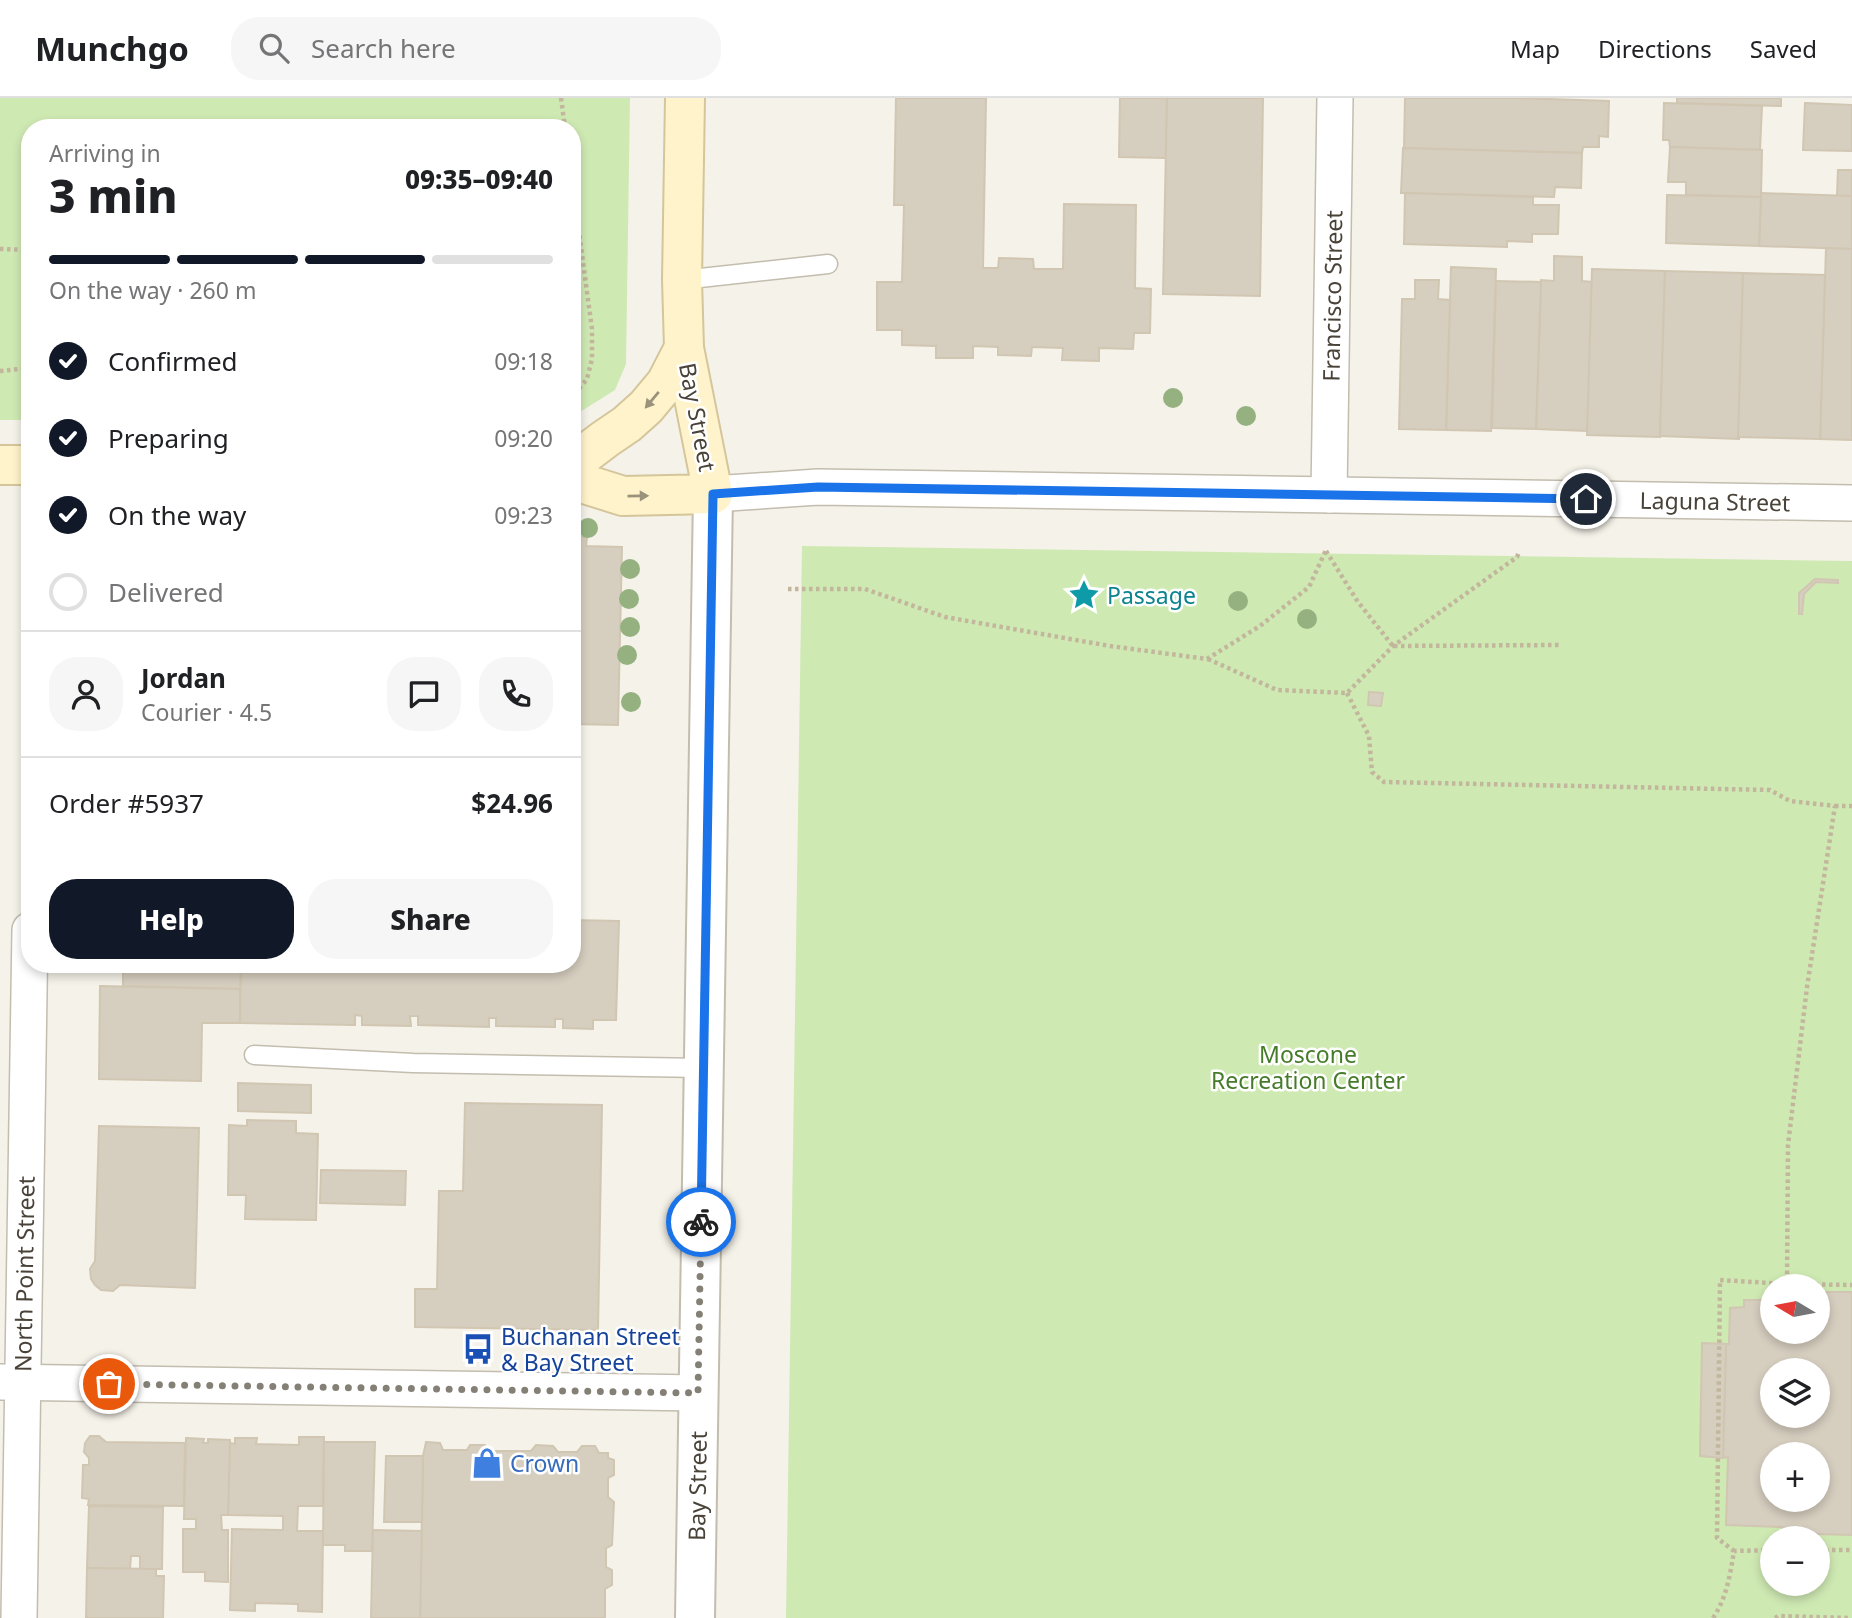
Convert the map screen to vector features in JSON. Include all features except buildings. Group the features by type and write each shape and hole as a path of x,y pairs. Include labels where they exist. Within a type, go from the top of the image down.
{"main road":[{"name":"Bay Street","path":"685,98 682,281 684,348 713,494"},
{"path":"581,457 646,407 666,383 684,348"},
{"path":"0,465 21,465"},
{"name":"Laguna Street","path":"581,483 623,496 713,494"}],"street":[{"name":"Francisco Street","path":"1329,495 1335,98"},
{"name":"Laguna Street","path":"713,494 818,487 1852,503"},
{"name":"Bay Street","path":"695,1618 713,494"},
{"name":"North Point Street","path":"19,1618 11,1382 28,973"},
{"path":"11,1382 698,1393"}],"lane":[{"path":"682,281 828,264"},
{"path":"254,1055 412,1063 703,1068"}],"path":[{"path":"561,98 564,119"},
{"path":"581,247 592,329 592,359 587,379 581,386"},
{"path":"0,249 21,250"},
{"path":"0,370 21,369"},
{"path":"1207,659 1260,626 1310,587 1326,550 1358,602 1393,646"},
{"path":"788,589 865,589 945,617 1110,646 1207,659 1277,690 1347,693 1393,646 1517,557 1519,552"},
{"path":"1393,646 1559,645"},
{"path":"1347,693 1370,736 1371,772 1384,782 1770,790 1790,801 1852,806"},
{"path":"1787,1274 1788,1145 1807,988 1835,806"},
{"path":"1760,1282 1720,1280 1717,1538 1734,1551 1760,1550"},
{"path":"1830,1285 1852,1285"},
{"path":"1830,1550 1852,1550"},
{"path":"1713,1618 1726,1594 1734,1551"},
{"path":"1775,1618 1849,1618"}],"green space":[{"path":"0,98 630,98 626,364 615,390 581,411 581,119 21,119 21,420 0,420"},
{"name":"Moscone Recreation Center","path":"802,546 1852,561 1852,1618 786,1618"}],"way so far":[{"path":"109,1384 698,1393 701,1222"}],"place":[{"name":"Passage","path":"1084,595"},
{"name":"Buchanan Street & Bay Street","path":"478,1349"},
{"name":"Crown","path":"487,1463"}],"route":[{"path":"701,1222 713,494 818,487 1586,499"}]}
